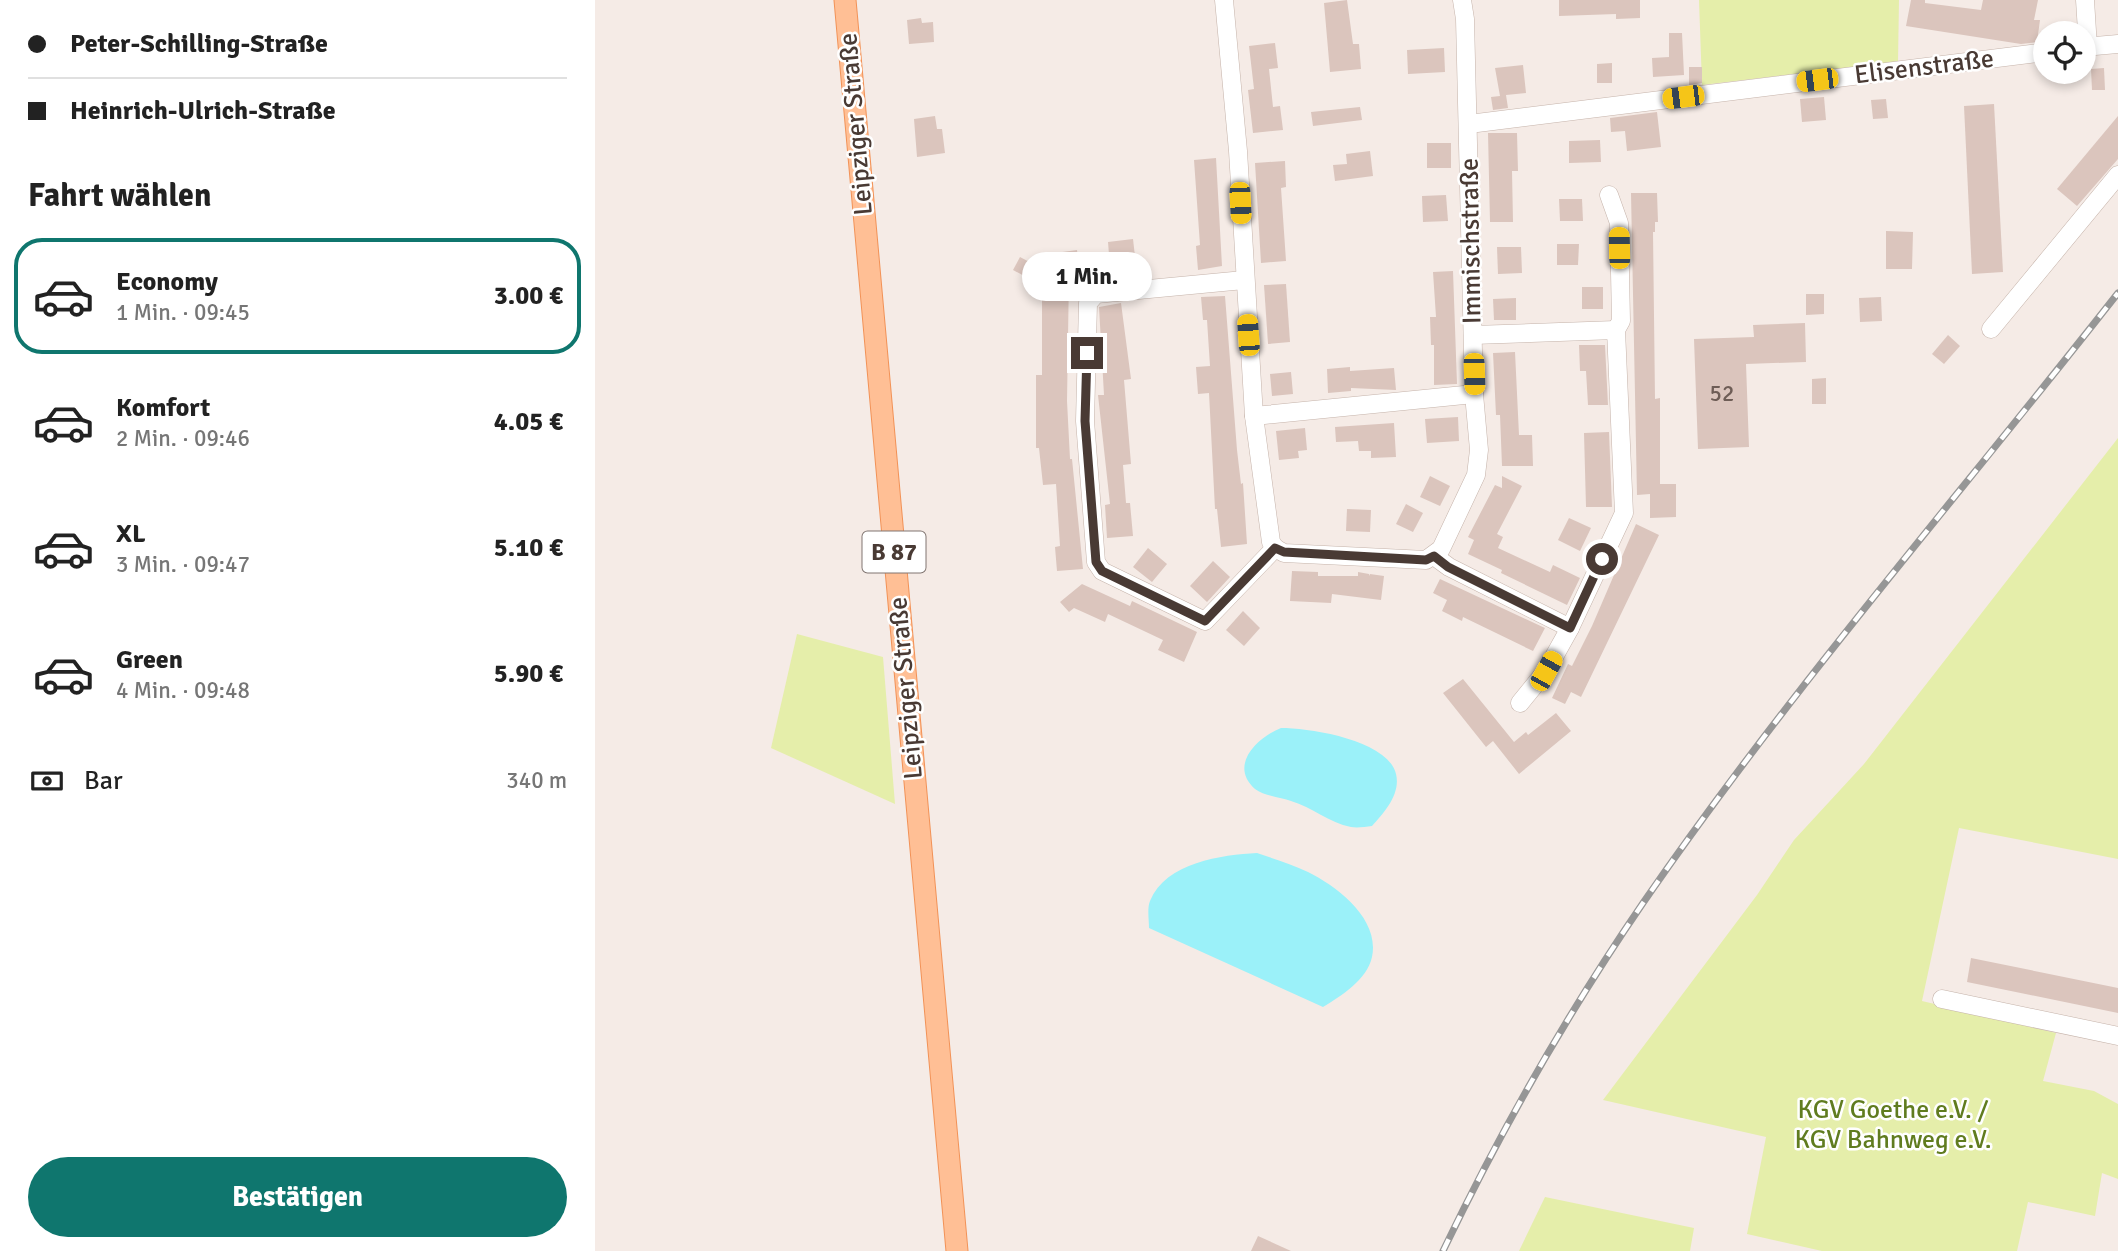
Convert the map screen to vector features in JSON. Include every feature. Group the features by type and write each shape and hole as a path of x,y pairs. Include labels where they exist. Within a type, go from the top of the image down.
{"main road":[{"name":"Leipziger Straße","path":"845,0 957,1251"}],"street":[{"path":"1224,0 1238,151 1254,416 1271,541 1275,548 1284,552 1426,560 1434,556 1448,567 1570,628"},
{"name":"Immischstraße","path":"1434,556 1441,549 1476,475 1479,450 1474,394 1469,124 1462,0"},
{"path":"2085,0 2085,21"},
{"path":"2096,46 2118,44"},
{"name":"Elisenstraße","path":"1469,124 2033,54"},
{"path":"1991,329 2118,175"},
{"path":"1520,703 1546,671 1570,628 1624,513 1616,330 1621,321 1619,223 1609,195"},
{"path":"1244,280 1096,294 1088,303 1085,421 1096,562 1102,571 1205,621 1275,548"},
{"path":"1473,335 1616,330"},
{"path":"1254,416 1474,394"},
{"path":"1942,999 2118,1036"}],"green space":[{"path":"1699,0 1899,0 1898,62 1702,85"},
{"name":"KGV Goethe e.V. / KGV Bahnweg e.V.","path":"2118,438 2118,859 1959,828 1922,1001 2056,1033 2043,1081 2094,1091 2118,1104 2118,1179 2102,1173 2095,1216 2028,1202 2017,1251 1822,1251 1747,1234 1766,1137 1603,1100 1757,895 1794,840 1864,764"},
{"path":"797,634 883,657 895,804 771,748"},
{"path":"1545,1197 1694,1228 1690,1251 1519,1251"}],"water":[{"path":"1281,728 1310,730 1346,738 1379,752 1390,762 1396,774 1396,789 1390,803 1372,826 1343,825 1299,804 1255,789 1247,780 1245,762 1249,753 1263,738"},
{"path":"1257,853 1302,869 1332,886 1354,906 1370,930 1372,957 1365,973 1352,987 1323,1007 1149,928 1150,901 1169,877 1196,863"}],"building":[{"path":"1347,0 1353,44 1359,44 1361,69 1330,72 1324,3"},
{"path":"1559,0 1640,0 1640,18 1616,19 1616,14 1559,16"},
{"path":"1911,0 1981,10 1983,0 2038,0 2034,20 2040,20 2033,21 2033,42 2021,44 1906,26"},
{"path":"921,18 922,23 933,22 934,42 909,44 907,20"},
{"path":"1669,33 1682,33 1684,75 1653,77 1652,58 1669,57"},
{"path":"1275,43 1278,68 1269,69 1273,107 1280,106 1283,130 1253,133 1248,90 1254,89 1249,46"},
{"path":"1444,48 1445,72 1408,74 1407,50"},
{"path":"1612,63 1612,83 1597,83 1597,64"},
{"path":"1523,65 1526,93 1506,95 1508,108 1493,110 1491,97 1500,96 1495,68"},
{"path":"1689,67 1702,67 1702,83 1689,85"},
{"path":"2104,68 2105,90 2092,90 2092,84 2096,84 2096,69"},
{"path":"1824,97 1826,120 1802,122 1800,99"},
{"path":"1886,99 1888,118 1873,119 1871,100"},
{"path":"1994,104 2003,272 1972,274 1964,106"},
{"path":"1360,107 1362,120 1313,126 1311,112"},
{"path":"1657,112 1661,147 1627,151 1625,131 1611,132 1610,118"},
{"path":"935,116 937,129 942,129 945,153 917,157 914,119"},
{"path":"2118,116 2118,159 2077,206 2057,189"},
{"path":"1488,133 1517,133 1518,171 1512,171 1513,222 1490,222"},
{"path":"1600,140 1601,162 1569,163 1569,141"},
{"path":"1427,143 1451,143 1451,168 1427,168"},
{"path":"1370,151 1373,176 1335,181 1333,165 1347,164 1346,154"},
{"path":"1216,158 1222,266 1198,270 1196,246 1200,245 1194,160"},
{"path":"1285,161 1286,187 1281,188 1286,261 1261,263 1255,163"},
{"path":"1631,193 1657,193 1658,222 1655,222 1653,232 1655,399 1660,398 1660,484 1676,484 1676,517 1650,518 1650,494 1637,495"},
{"path":"1446,195 1448,221 1423,222 1422,196"},
{"path":"1559,199 1582,199 1583,221 1560,221"},
{"path":"1886,231 1913,232 1912,269 1886,269"},
{"path":"1133,239 1136,265 1110,267 1108,242"},
{"path":"1557,244 1579,244 1578,265 1557,265"},
{"path":"1497,247 1521,247 1522,273 1498,274"},
{"path":"1077,250 1080,273 1069,274 1067,401 1070,459 1083,569 1057,571 1055,547 1060,546 1056,484 1043,485 1039,448 1036,448 1036,375 1042,375 1042,292 1059,292 1055,253"},
{"path":"1020,257 1035,265 1028,278 1013,270"},
{"path":"1453,271 1457,384 1434,385 1434,345 1431,345 1430,317 1436,317 1433,272"},
{"path":"1286,284 1290,342 1268,344 1264,285"},
{"path":"1582,287 1603,287 1603,309 1582,309"},
{"path":"1806,294 1824,294 1824,314 1806,315"},
{"path":"1225,296 1247,544 1221,547 1215,509 1209,393 1198,394 1196,367 1210,366 1207,320 1203,320 1201,297"},
{"path":"1881,297 1882,321 1860,322 1859,298"},
{"path":"1516,298 1516,320 1494,320 1493,299"},
{"path":"1121,303 1131,379 1124,380 1131,464 1123,465 1126,503 1130,503 1133,536 1107,538 1105,505 1110,504 1098,395 1104,395 1099,307"},
{"path":"1805,323 1806,362 1746,364 1749,447 1698,449 1694,339 1754,337 1753,325"},
{"path":"1948,335 1960,346 1944,364 1932,354"},
{"path":"1579,345 1605,345 1608,405 1588,405 1586,371 1580,371"},
{"path":"1515,352 1519,435 1532,435 1533,466 1502,466 1493,353"},
{"path":"1350,367 1350,371 1394,368 1396,390 1351,388 1351,391 1328,393 1327,369"},
{"path":"1291,372 1293,394 1272,396 1270,374"},
{"path":"1826,378 1826,404 1812,404 1812,379"},
{"path":"1458,417 1459,441 1427,443 1425,419"},
{"path":"1394,423 1396,457 1371,458 1371,451 1359,451 1358,441 1336,442 1335,427"},
{"path":"1305,428 1307,450 1298,451 1299,458 1279,460 1276,431"},
{"path":"1609,432 1612,507 1586,507 1584,433"},
{"path":"1430,476 1450,486 1440,506 1420,497"},
{"path":"1502,476 1522,486 1497,534 1503,537 1498,548 1550,572 1553,565 1580,578 1567,605 1468,554 1474,540 1468,537 1495,485 1502,488"},
{"path":"1406,504 1423,513 1413,532 1396,524"},
{"path":"1347,509 1371,510 1370,532 1346,531"},
{"path":"1569,518 1591,528 1580,551 1558,540"},
{"path":"1636,524 1659,535 1581,697 1571,692 1565,704 1552,698 1568,664 1572,666 1592,626"},
{"path":"1148,548 1167,564 1152,582 1133,567"},
{"path":"1213,561 1230,577 1207,602 1190,586"},
{"path":"1292,571 1318,572 1318,576 1358,576 1358,572 1369,576 1384,576 1381,600 1332,594 1331,603 1290,601"},
{"path":"1440,579 1545,628 1533,651 1463,617 1462,621 1442,611 1447,600 1433,593"},
{"path":"1082,584 1130,606 1132,601 1197,632 1184,662 1158,650 1163,640 1108,614 1105,622 1074,608 1069,612 1060,602"},
{"path":"1243,611 1260,628 1244,646 1226,630"},
{"path":"1463,679 1514,742 1526,732 1528,735 1556,713 1571,731 1519,774 1493,741 1486,747 1443,693"},
{"path":"1971,958 2118,988 2118,1013 1967,982"},
{"path":"1258,1236 1291,1251 1251,1251"}],"railway":[{"path":"1443,1251 1536,1073 1643,903 1756,747 2118,293"}],"route":[{"path":"1087,353 1085,421 1096,562 1102,571 1205,621 1275,548 1284,552 1426,560 1434,556 1448,567 1570,628 1602,559"}]}
